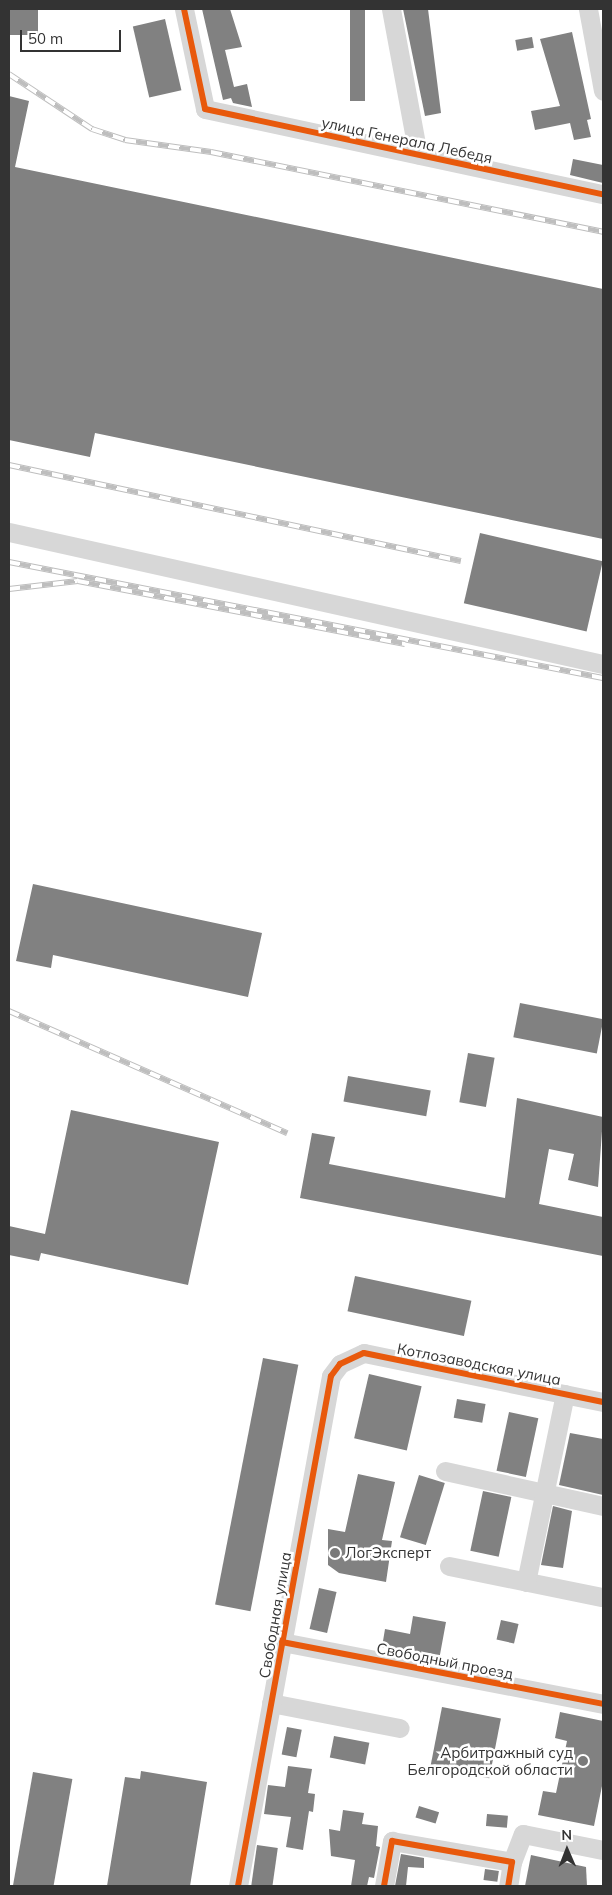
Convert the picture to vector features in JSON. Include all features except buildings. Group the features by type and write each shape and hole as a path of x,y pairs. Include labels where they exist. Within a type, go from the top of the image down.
{"street":[{"name":"улица Генерала Лебедя","path":"184,9 205,109 603,194"},
{"path":"391,9 418,155"},
{"path":"588,9 603,92"},
{"path":"9,532 603,664"},
{"name":"Котлозаводская улица","path":"350,1357 364,1353 603,1402"},
{"name":"Свободная улица","path":"238,1886 331,1376 350,1357"},
{"path":"526,1582 565,1394"},
{"path":"445,1471 603,1506"},
{"path":"449,1566 601,1597"},
{"name":"Свободный проезд","path":"282,1642 603,1704"},
{"path":"271,1702 400,1728"},
{"path":"508,1886 512,1862 523,1834 603,1850"},
{"path":"384,1886 392,1841 512,1862"}],"railway":[{"path":"9,74 92,129 125,140 211,152 603,232"},
{"path":"9,465 461,561"},
{"path":"9,562 603,678"},
{"path":"9,589 78,581 405,644"},
{"path":"9,1011 287,1133"}],"cycle path":[{"path":"184,9 205,109 603,194"},
{"path":"238,1886 331,1376 340,1364 364,1353 603,1402"},
{"path":"282,1642 603,1704"},
{"path":"384,1886 392,1841 512,1862 508,1886"}],"place":[{"name":"ЛогЭксперт","path":"335,1553"},
{"name":"Арбитражный суд Белгородской области","path":"583,1761"}]}
